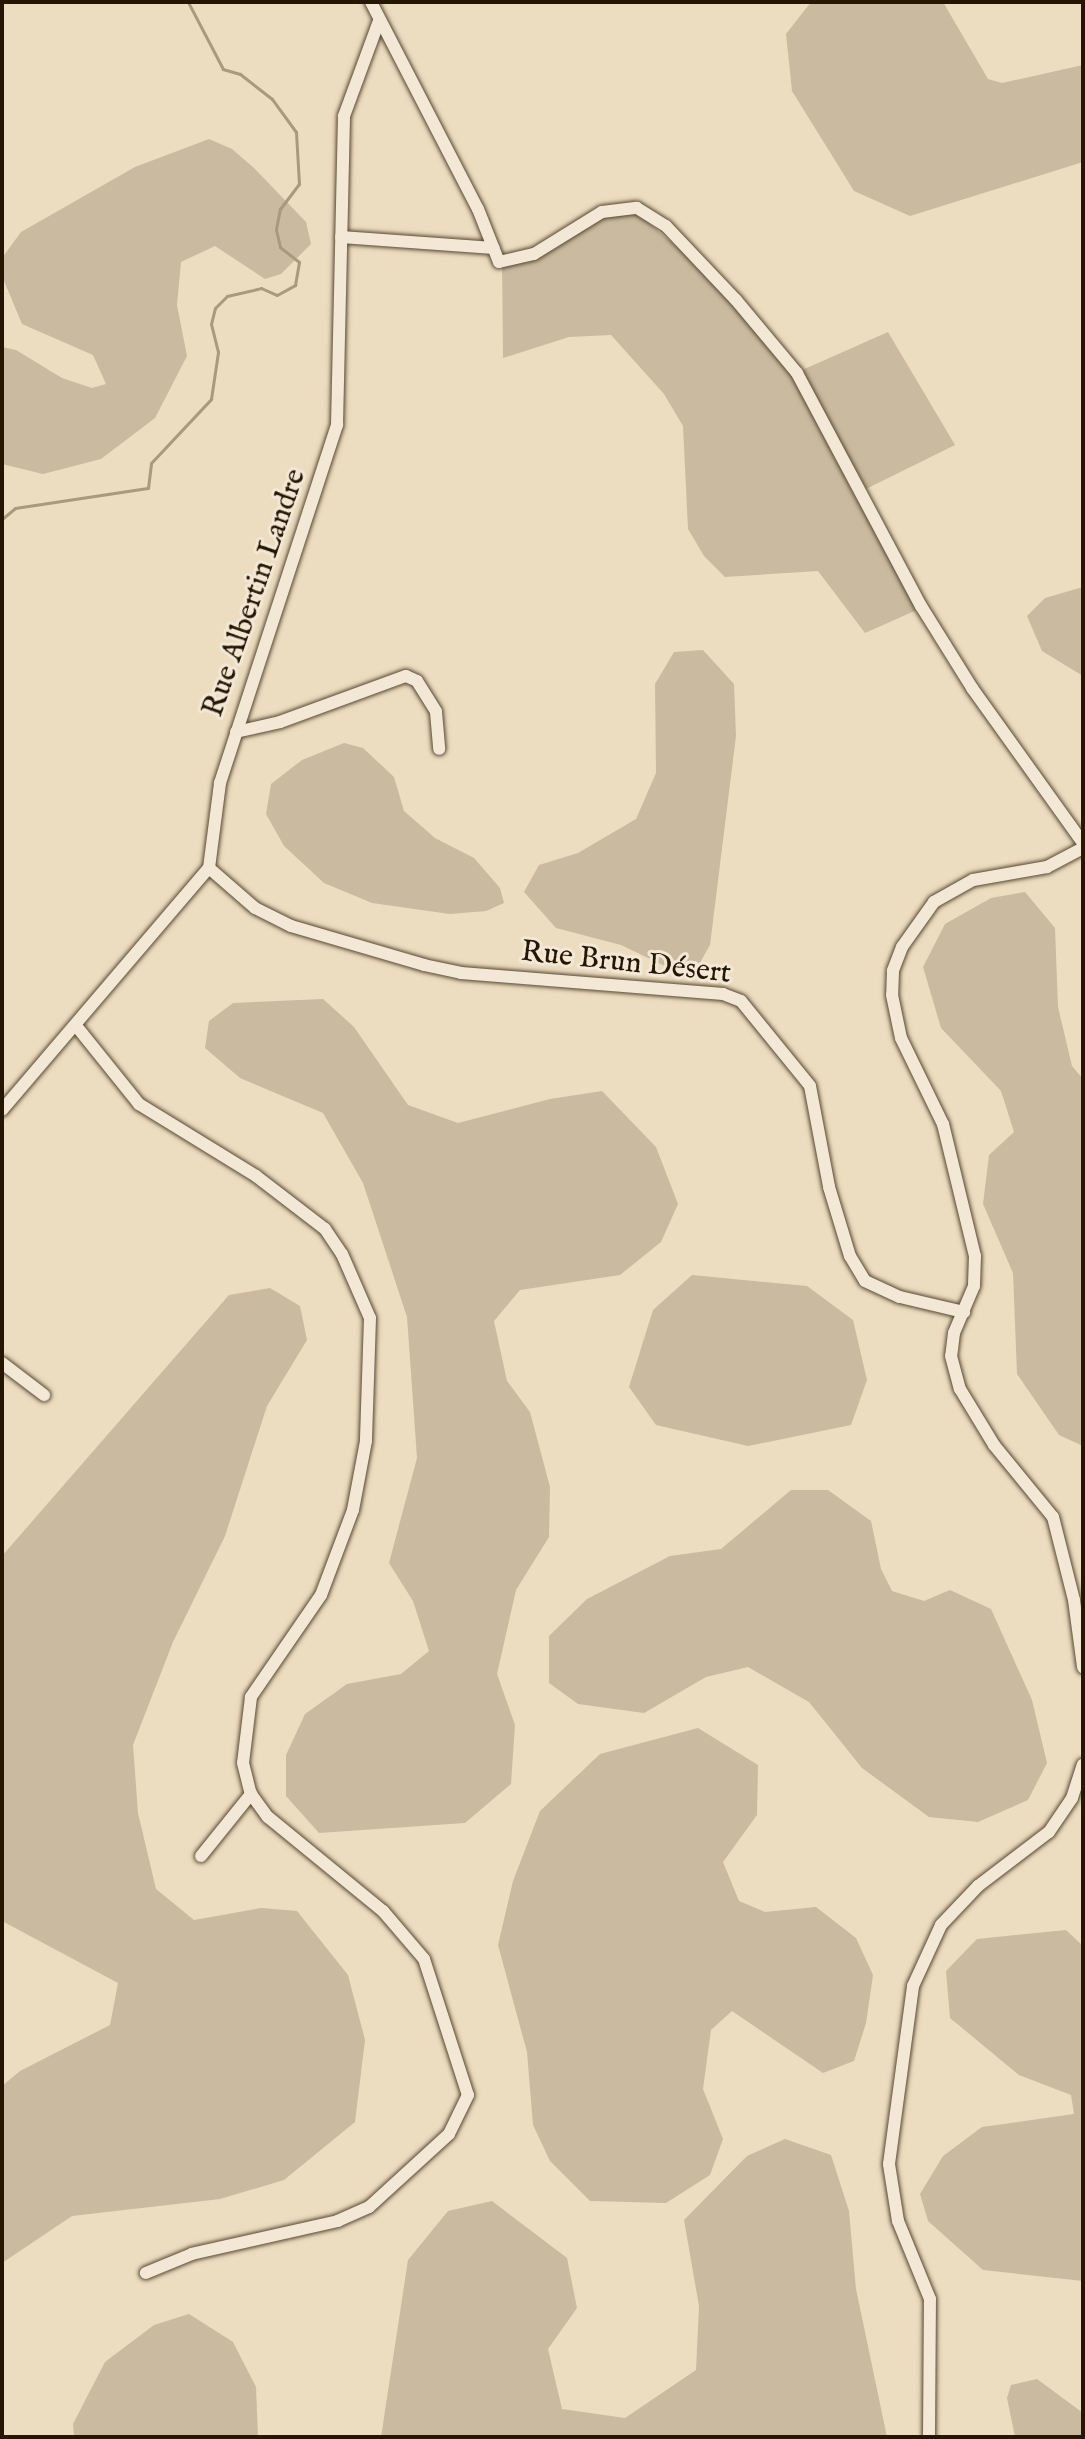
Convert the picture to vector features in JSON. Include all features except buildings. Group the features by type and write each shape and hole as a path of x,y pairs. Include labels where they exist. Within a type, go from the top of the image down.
{"street":[{"path":"371,2 499,262 512,262 602,212 637,208 666,226 797,373 926,613 972,688 1083,846 1047,867 973,880 953,888 911,931 893,971 901,1038 935,1102 970,1227 974,1286 951,1356 960,1389 994,1445 1053,1517 1074,1600 1083,1667"},
{"name":"Rue Albertin Landre","path":"209,868 217,792 333,443 341,386 344,116 379,21"},
{"path":"341,237 494,248"},
{"path":"236,732 280,722 406,676 417,681 436,712 439,749"},
{"path":"2,1110 77,1027 209,868"},
{"name":"Rue Brun Désert","path":"209,868 255,908 291,926 424,965 461,973 723,994 741,1001 810,1086 829,1187 850,1256 865,1281 877,1289 964,1312"},
{"path":"77,1027 139,1104 256,1176 325,1229 342,1254 370,1318 366,1441 353,1510 321,1595 251,1697 243,1763 251,1794 268,1817 383,1911 424,1959 468,2095 449,2134 369,2207 338,2221 192,2254 146,2273"},
{"path":"2,1363 44,1395"},
{"path":"929,2437 930,2299 898,2221 889,2164 913,1986 941,1925 978,1886 1049,1832 1072,1798 1083,1765"},
{"path":"201,1856 251,1794"}],"shaded area":[{"path":"811,2 943,2 988,79 1002,83 1083,65 1083,162 910,216 854,191 792,91 786,34"},
{"path":"209,139 232,149 254,168 306,222 311,244 281,274 265,279 215,246 181,262 177,305 187,356 155,418 101,459 43,474 2,464 2,347 16,350 62,378 92,388 106,384 93,355 22,324 2,276 2,258 21,232 135,167"},
{"path":"635,212 695,262 794,376 919,609 865,633 818,571 725,577 704,556 688,529 683,426 664,394 611,335 569,337 503,358 502,262 533,257 611,214"},
{"path":"888,332 955,445 866,489 800,371"},
{"path":"1083,587 1083,676 1042,651 1027,616 1045,598"},
{"path":"703,650 734,684 736,736 710,945 697,968 673,970 621,945 556,928 524,892 539,865 578,853 636,819 656,773 655,684 674,652"},
{"path":"344,743 363,748 394,777 404,811 435,838 474,858 500,888 504,903 486,911 450,914 372,903 324,883 284,846 266,814 271,784 302,760"},
{"path":"1025,892 1055,928 1058,1007 1072,1066 1083,1079 1083,1446 1059,1435 1017,1374 1013,1273 983,1204 989,1155 1014,1132 1001,1091 941,1028 923,967 945,924 991,898"},
{"path":"323,999 354,1027 408,1105 458,1123 550,1099 602,1091 656,1147 678,1204 661,1242 620,1275 520,1290 494,1321 507,1381 530,1412 550,1487 549,1537 516,1590 497,1674 515,1725 511,1784 465,1823 319,1833 286,1796 286,1755 305,1714 347,1684 401,1674 429,1651 413,1601 389,1563 417,1458 407,1317 363,1183 323,1113 240,1078 205,1048 209,1021 233,1003"},
{"path":"692,1275 807,1286 853,1320 867,1380 851,1425 748,1446 656,1425 629,1387 653,1310"},
{"path":"270,1288 300,1306 307,1340 267,1406 225,1536 173,1642 133,1745 138,1813 156,1889 194,1920 261,1908 297,1911 348,1975 365,2040 355,2122 284,2180 220,2199 72,2216 2,2263 2,2086 20,2071 110,2025 118,1983 2,1921 2,1556 229,1295"},
{"path":"791,1490 828,1490 871,1521 881,1569 892,1591 924,1601 950,1590 991,1609 1032,1700 1047,1763 1028,1800 978,1822 929,1817 862,1768 809,1702 748,1667 706,1677 644,1713 578,1704 549,1683 549,1636 587,1599 670,1556 721,1549"},
{"path":"698,1728 758,1765 757,1815 723,1862 739,1901 765,1912 816,1907 856,1938 873,1975 866,2023 854,2061 823,2073 732,2011 711,2030 703,2089 723,2139 710,2175 666,2203 590,2201 550,2161 533,2125 527,2052 498,1945 513,1881 540,1811 600,1754"},
{"path":"1066,1930 1083,1946 1083,2281 983,2270 928,2221 920,2194 943,2156 982,2127 1074,2114 1071,2095 1019,2075 950,2018 946,1971 977,1939"},
{"path":"785,2139 831,2155 849,2211 856,2289 887,2437 381,2437 408,2260 448,2211 492,2201 567,2258 577,2308 548,2349 562,2409 625,2418 696,2370 699,2306 684,2220 747,2156"},
{"path":"189,2314 233,2342 256,2387 258,2437 74,2437 73,2424 105,2362 154,2325"},
{"path":"1037,2379 1083,2413 1083,2437 1015,2437 1007,2398 1011,2385"}],"waterway":[{"path":"2,519 15,508 148,488 151,463 211,399 218,352 211,324 215,308 227,296 261,288 277,295 295,285 299,262 280,247 276,229 280,209 299,184 296,132 272,99 240,74 223,69 188,2"}]}
